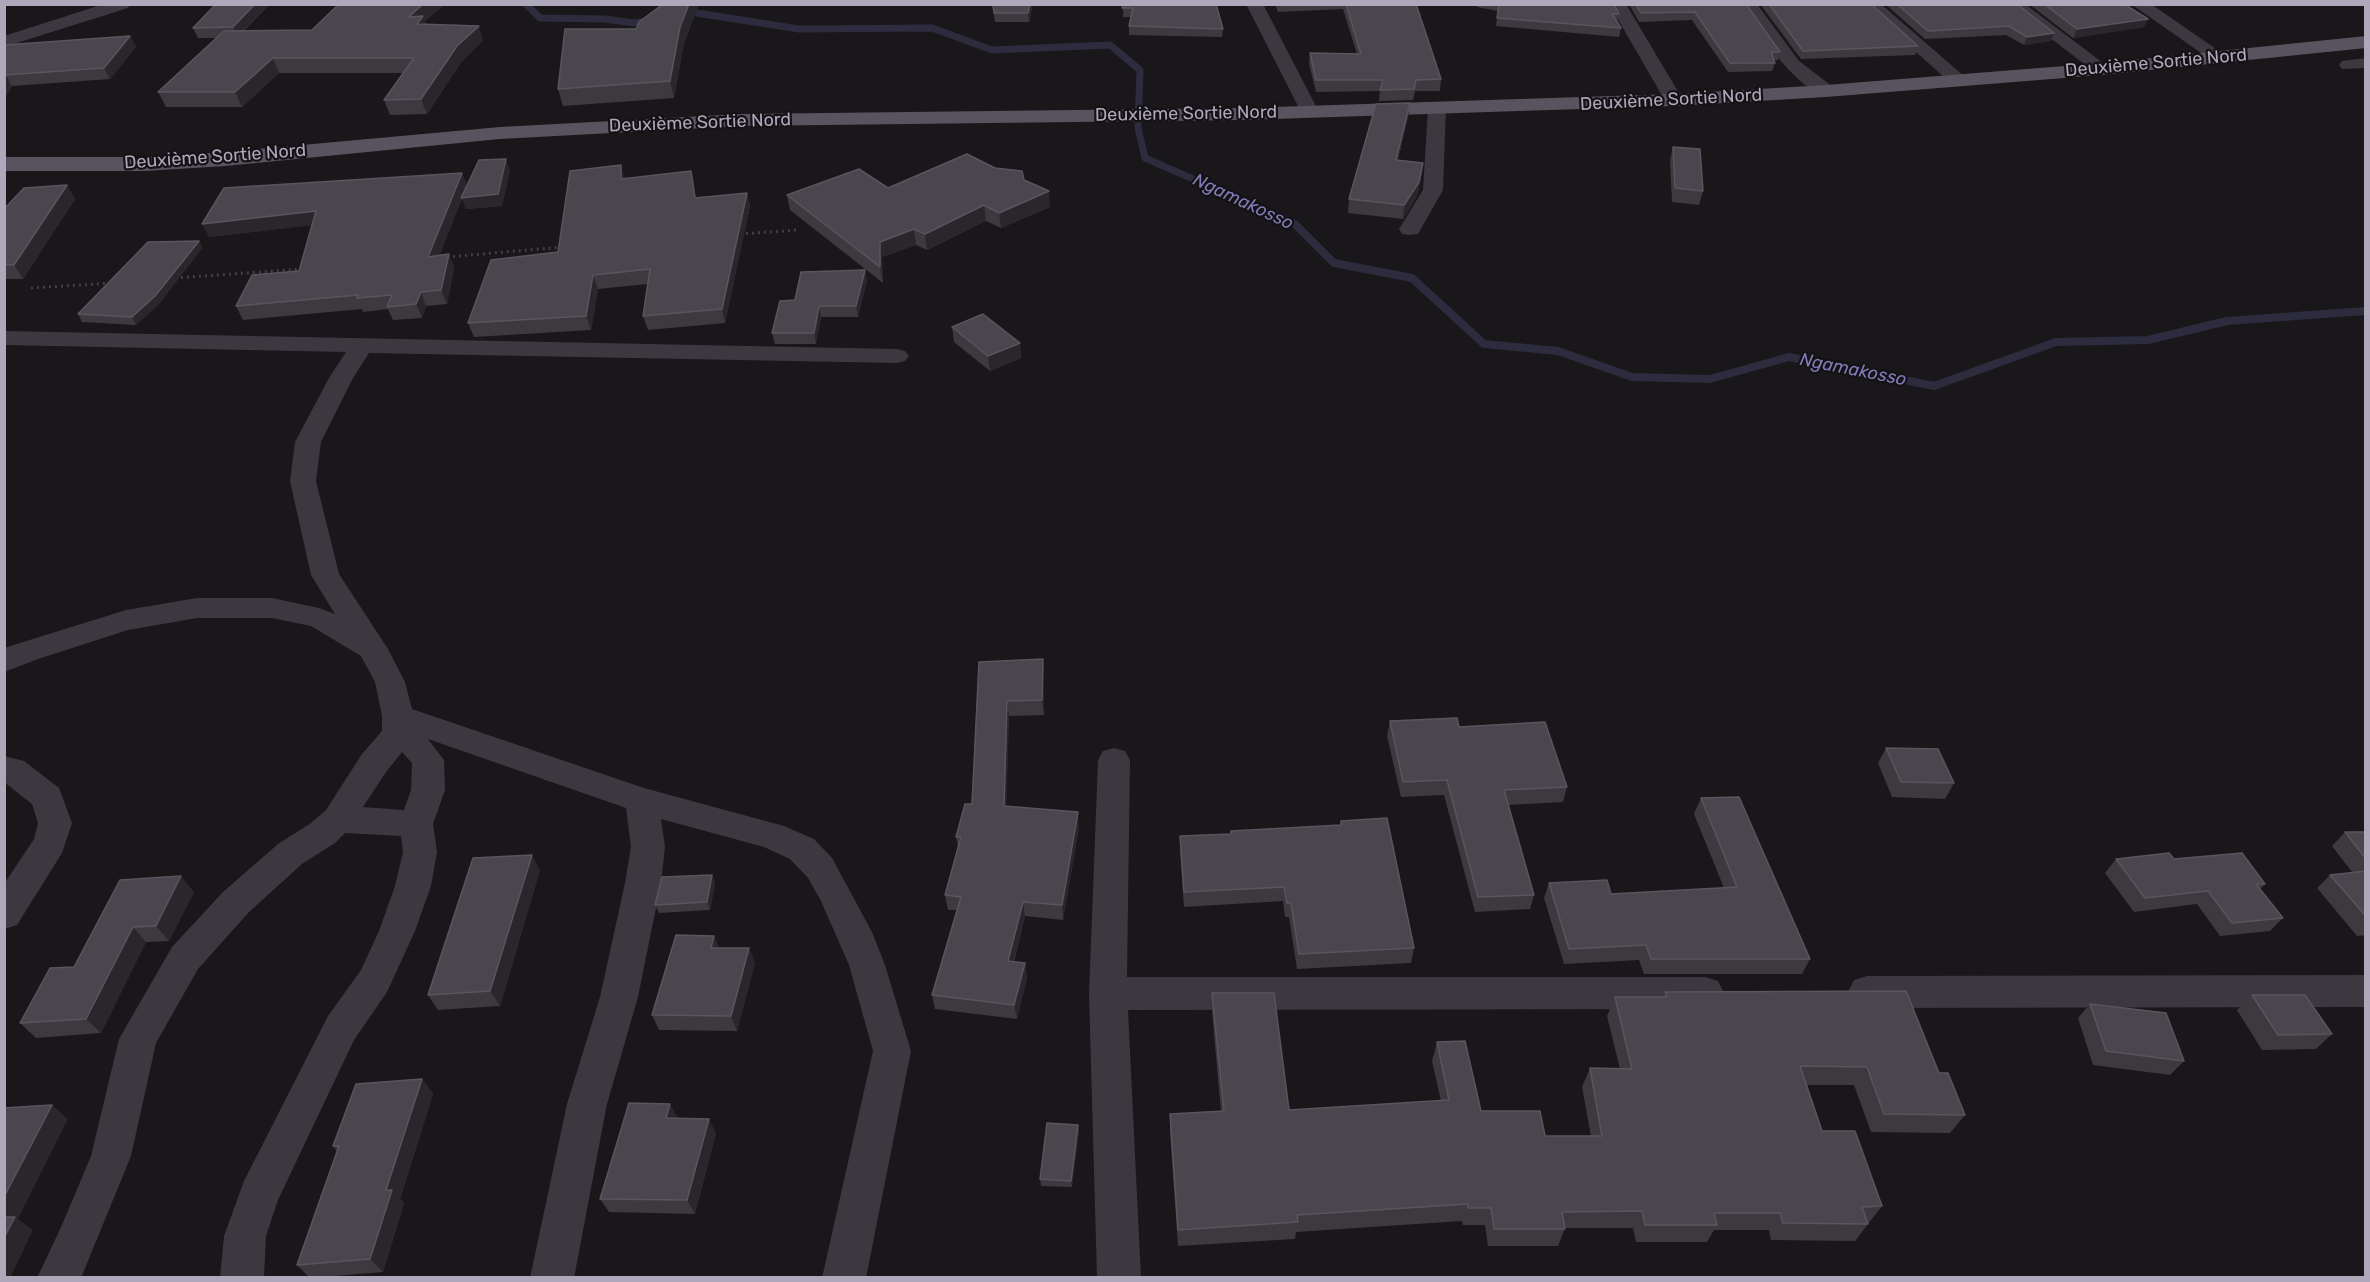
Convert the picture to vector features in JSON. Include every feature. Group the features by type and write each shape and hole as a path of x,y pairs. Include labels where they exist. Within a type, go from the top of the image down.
{"main road":[{"name":"Deuxième Sortie Nord","path":"4,164 78,165 213,159 500,133 634,124 1310,112 1674,100 1959,81 2220,58 2366,42"}],"street":[{"path":"4,42 122,4"},
{"path":"1254,4 1310,112"},
{"path":"1617,4 1674,100"},
{"path":"1748,4 1793,65 1826,91"},
{"path":"1870,4 1959,81"},
{"path":"2014,4 2102,69"},
{"path":"2139,4 2220,58"},
{"path":"1410,229 1433,190 1437,108"},
{"path":"4,338 897,356"},
{"path":"242,1278 245,1236 259,1195 341,1028 374,981 397,931 413,886 420,852 416,824 428,790 428,760 398,725 390,682 373,649 325,575 303,481 308,442 341,378 363,344"},
{"path":"4,661 27,651 126,620 197,608 272,608 319,618 373,649"},
{"path":"398,725 642,800 772,836 802,849 820,868 854,932 867,965 892,1051 844,1278"},
{"path":"58,1278 77,1240 111,1156 138,1039 185,958 236,902 290,854 323,833 338,819 398,725"},
{"path":"1114,760 1108,994 1119,1278"},
{"path":"4,768 12,770 47,797 55,823 50,843 4,914"},
{"path":"552,1278 587,1104 620,997 643,883 648,846 642,800"},
{"path":"338,819 416,824"},
{"path":"1834,992 2366,991"},
{"path":"1108,994 1738,992"}],"path":[{"path":"739,234 797,230"},
{"path":"446,257 565,246"},
{"path":"173,278 304,269"},
{"path":"31,288 114,282"}],"building":[{"path":"216,4 255,4 233,27 193,28"},
{"path":"339,4 423,4 409,17 423,16 417,24 479,26 457,46 421,99 384,100 414,58 273,58 235,92 158,92 224,31 312,30"},
{"path":"663,4 689,4 680,27 670,81 558,89 565,29 636,29 639,22"},
{"path":"993,4 1030,4 1028,13 994,13"},
{"path":"1123,4 1216,4 1223,29 1129,26 1133,8 1122,8"},
{"path":"1346,4 1416,4 1441,79 1416,80 1414,89 1380,90 1383,80 1316,80 1310,53 1361,54"},
{"path":"1499,4 1614,4 1619,14 1612,14 1621,28 1497,18"},
{"path":"1636,4 1746,4 1780,52 1771,52 1775,63 1730,63 1695,12 1641,13"},
{"path":"1769,4 1871,4 1918,46 1803,51"},
{"path":"1897,4 2017,4 2054,33 2027,37 2009,26 1928,31"},
{"path":"2044,4 2124,4 2148,19 2077,29"},
{"path":"130,36 104,68 4,75 4,45"},
{"path":"1410,103 1396,160 1423,163 1419,182 1404,205 1349,199 1376,104"},
{"path":"1673,147 1700,149 1703,191 1675,188"},
{"path":"967,154 995,168 1022,171 1024,180 1049,191 999,213 984,205 925,234 914,229 880,242 880,267 787,195 859,169 888,188"},
{"path":"506,159 498,194 461,198 479,160"},
{"path":"621,165 621,179 691,171 695,198 747,193 722,309 643,316 650,269 593,275 586,316 468,323 491,260 558,252 570,171"},
{"path":"462,173 428,257 449,254 441,290 421,292 416,304 387,307 392,295 357,298 358,295 236,306 252,275 299,271 316,211 202,224 224,188"},
{"path":"67,185 14,265 4,265 4,206 7,206 24,188"},
{"path":"199,241 155,296 132,317 78,314 148,242"},
{"path":"865,270 856,306 819,306 814,333 772,333 780,301 795,300 801,272"},
{"path":"983,314 1020,343 988,356 952,327"},
{"path":"1043,659 1042,700 1007,701 1004,806 1078,812 1062,905 1023,902 1008,961 1025,963 1014,1005 932,995 961,897 945,895 961,837 956,837 965,804 972,804 979,662"},
{"path":"1457,718 1459,727 1545,722 1567,787 1504,790 1534,895 1478,897 1447,780 1403,782 1390,721"},
{"path":"1886,748 1938,749 1954,783 1901,782"},
{"path":"1739,797 1810,959 1651,959 1646,945 1569,949 1549,883 1607,880 1611,894 1737,887 1701,798"},
{"path":"1387,818 1414,948 1299,954 1291,903 1287,903 1284,887 1184,892 1180,836 1341,825 1341,821"},
{"path":"2345,832 2366,832 2366,859"},
{"path":"2169,853 2174,859 2242,853 2265,884 2256,884 2283,918 2232,923 2208,891 2145,898 2116,859"},
{"path":"532,855 490,991 428,995 473,858"},
{"path":"2366,871 2366,916 2330,875"},
{"path":"712,875 707,902 655,905 662,877"},
{"path":"181,876 156,926 133,927 86,1019 20,1023 50,968 74,967 120,880"},
{"path":"676,935 714,936 711,948 749,948 731,1016 652,1015"},
{"path":"1906,991 1939,1073 1948,1073 1965,1115 1884,1114 1867,1067 1800,1066 1822,1131 1855,1131 1882,1206 1862,1207 1868,1224 1783,1223 1780,1213 1714,1213 1717,1225 1645,1225 1642,1211 1562,1212 1565,1229 1494,1229 1491,1208 1468,1208 1468,1204 1297,1215 1298,1222 1178,1230 1170,1114 1224,1111 1212,993 1274,993 1289,1110 1449,1100 1437,1042 1465,1041 1481,1111 1540,1111 1545,1136 1602,1136 1590,1068 1632,1069 1615,997 1667,997 1665,992"},
{"path":"2252,995 2305,995 2332,1034 2278,1035"},
{"path":"2090,1004 2166,1013 2184,1061 2106,1051"},
{"path":"422,1079 386,1190 392,1190 370,1259 297,1265 339,1146 333,1146 356,1084"},
{"path":"629,1103 670,1104 666,1118 709,1119 687,1200 600,1199"},
{"path":"52,1105 4,1197 4,1108"},
{"path":"1047,1123 1078,1125 1071,1181 1040,1179"},
{"path":"4,1217 15,1217 4,1238"}],"waterway":[{"name":"Ngamakosso","path":"526,4 540,18 604,19 634,23 652,20"},
{"name":"Ngamakosso","path":"682,13 690,12 799,29 932,28 992,50 1110,45 1140,70 1138,128 1145,158 1277,216"},
{"name":"Ngamakosso","path":"1274,215 1295,224 1334,263 1412,278 1484,344 1558,351 1632,377 1710,379 1789,357 1934,386 2056,342 2148,340 2227,321 2366,311"}]}
